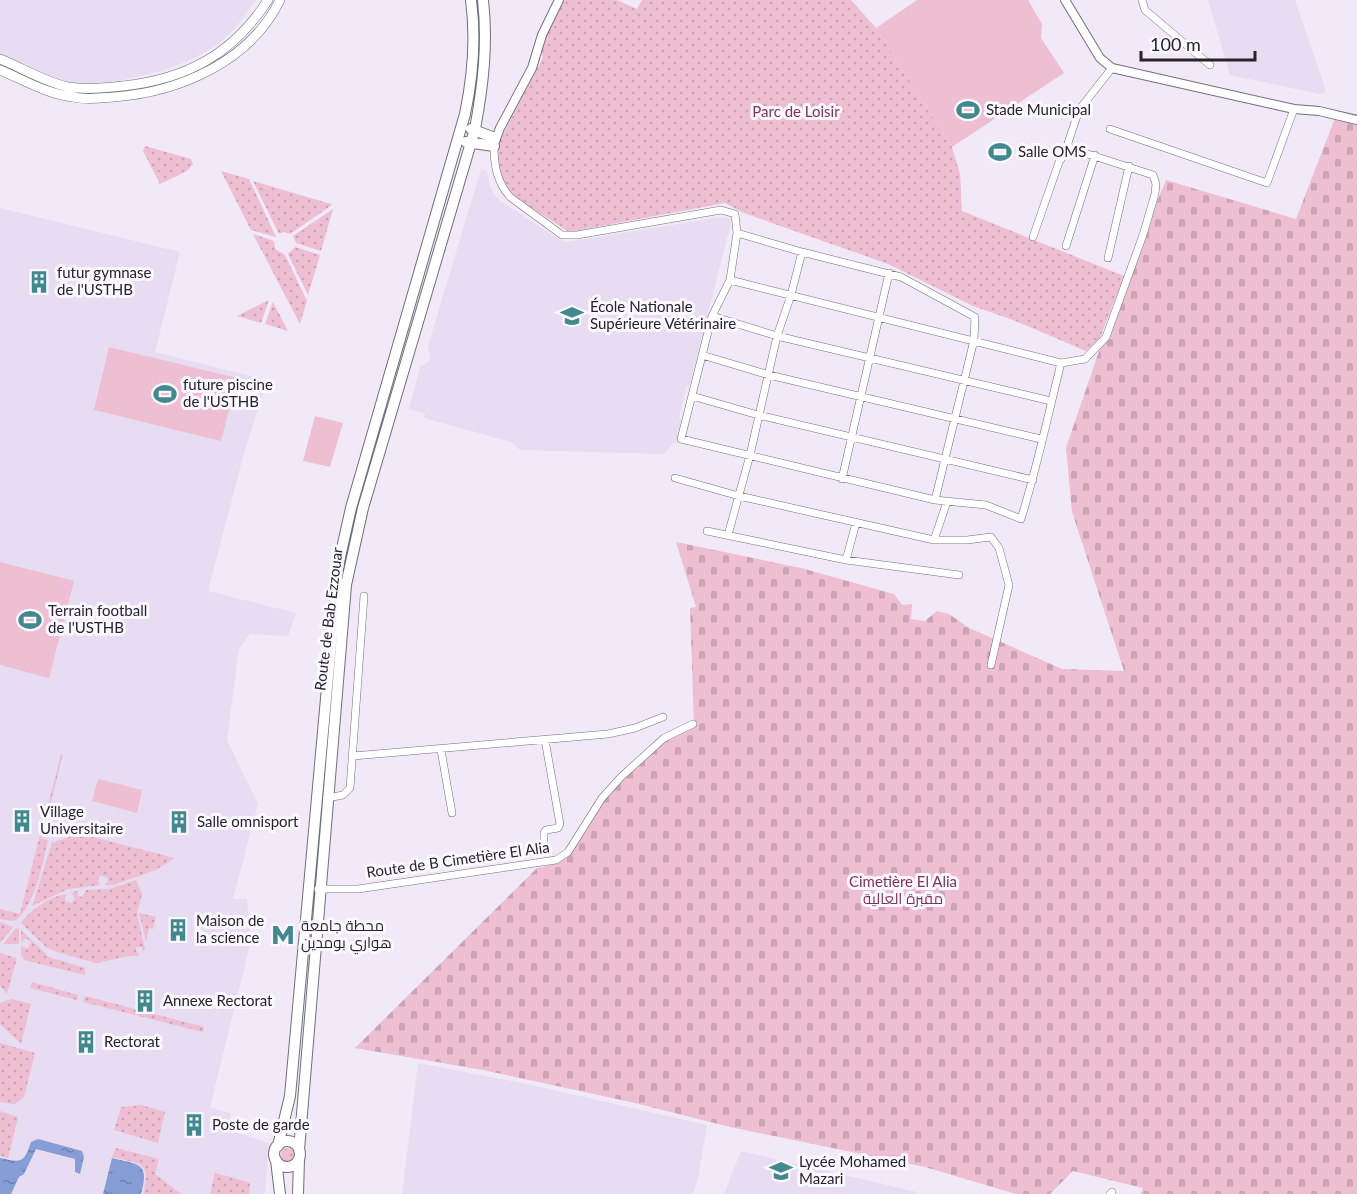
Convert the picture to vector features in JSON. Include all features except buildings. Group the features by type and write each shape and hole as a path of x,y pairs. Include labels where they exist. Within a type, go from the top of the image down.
{"main road":[{"path":"0,59 52,82 72,87 114,87 159,80 184,73 206,62 226,48 243,33 268,0"},
{"path":"0,70 47,91 82,99 139,94 162,89 187,81 230,57 265,24 280,0"},
{"name":"Route de Bab Ezzouar","path":"298,1194 309,956 334,595 342,546 460,133 472,70 471,0"},
{"name":"Route de Bab Ezzouar","path":"315,889 327,798 343,604 353,546 475,129 485,67 483,0"},
{"path":"460,133 475,129 495,142"},
{"path":"460,133 471,144 495,142"},
{"name":"Route de Bab Ezzouar","path":"278,1146 290,1096 309,956"},
{"path":"276,1160 281,1166 295,1165 299,1154 295,1144 288,1142 278,1146 275,1153 280,1194"}],"street":[{"path":"559,0 542,34 534,64 495,142 495,169 510,197 562,235 578,235 721,210 735,214 737,233 730,280 712,316 681,439 935,500 986,505 1021,519 1033,480 1061,363"},
{"path":"1065,0 1100,58 1112,68 1294,109 1319,111 1357,120"},
{"path":"1142,0 1145,10 1210,65"},
{"path":"1033,237 1059,162 1069,148 1068,143 1079,111 1112,68"},
{"path":"1110,129 1267,183 1294,109"},
{"path":"730,280 1061,363 1085,359 1106,337 1143,235 1156,184 1152,175 1069,148"},
{"path":"1066,246 1095,155"},
{"path":"1108,258 1129,166"},
{"path":"737,233 901,277 975,316 974,340 935,500"},
{"path":"728,535 750,455 777,336 802,252"},
{"path":"842,479 889,273"},
{"path":"712,316 777,336 1051,401"},
{"path":"702,355 769,375 1041,440"},
{"path":"692,396 758,415 1033,480"},
{"path":"675,478 739,496 934,540 991,537 999,548 1010,585 991,665"},
{"path":"934,540 947,502"},
{"path":"846,560 856,523"},
{"path":"706,531 846,560 959,575"},
{"path":"327,798 348,792 364,596"},
{"path":"352,756 608,734 635,728 663,717"},
{"name":"Route de B Cimetière El Alia","path":"315,889 358,889 561,858 571,849 602,798 621,777 664,738 693,724"},
{"path":"544,843 546,830 558,828 560,824 546,740"},
{"path":"441,750 452,813"}],"shaded area":[{"path":"0,0 256,0 236,27 220,43 195,58 162,71 106,84 80,84 55,79 0,55"},
{"path":"1208,0 1295,0 1326,91 1320,94 1230,75"},
{"name":"École Nationale Supérieure Vétérinaire","path":"481,169 487,171 490,186 501,201 566,242 722,217 732,219 690,384 686,387 679,418 681,420 679,440 676,440 664,454 520,450 511,442 424,418 425,414 409,409 420,367 429,362 428,346"},
{"path":"0,208 180,252 155,352 267,380 243,457 208,591 296,613 288,636 250,634 239,649 227,740 258,804 233,899 247,899 251,941 210,1107 231,1114 227,1129 271,1144 268,1153 265,1194 0,1194"},
{"path":"418,1063 527,1084 707,1125 698,1179 693,1194 402,1194"},
{"name":"Lycée Mohamed Mazari","path":"741,1151 917,1192 916,1194 724,1194"}],"green space":[{"name":"Parc de Loisir","path":"563,0 617,0 637,9 642,0 851,0 876,28 952,147 960,174 962,211 1124,276 1100,338 1086,351 973,306 888,264 744,213 725,203 569,232 513,196 500,181 496,148 543,57 539,46"},
{"name":"Stade Municipal","path":"917,0 1028,0 1042,24 1041,38 1064,73 952,147 876,28"},
{"name":"Cimetière El Alia مقبرة العالية","path":"1335,118 1357,124 1357,1194 1141,1194 1143,1188 1073,1171 1050,1194 1016,1194 925,1167 730,1127 635,1103 483,1070 355,1048 537,868 564,858 573,849 610,790 660,746 694,724 690,608 696,607 676,542 801,568 894,594 902,605 912,604 911,619 925,621 937,611 949,614 969,628 1062,669 1124,671 1072,512 1066,448 1115,304 1166,180 1296,219"},
{"path":"145,146 191,159 193,164 187,171 160,184 143,151"},
{"path":"221,171 249,179 276,237 251,230"},
{"path":"253,181 332,205 290,234 284,232 279,234"},
{"path":"333,209 321,251 296,243 293,236"},
{"path":"253,234 274,241 275,249 285,255 307,301 300,324"},
{"path":"295,247 320,255 308,295 288,254"},
{"path":"269,300 261,323 237,316"},
{"path":"273,302 288,331 265,324"},
{"name":"future piscine de l'USTHB","path":"109,347 237,378 221,441 94,410"},
{"path":"315,416 343,423 330,467 303,461"},
{"name":"Terrain football de l'USTHB","path":"0,562 74,581 49,678 0,665"},
{"path":"61,754 63,754 48,814 46,814"},
{"path":"98,779 142,790 137,813 92,801"},
{"path":"42,827 45,828 42,838 48,840 40,872 27,907 14,921 0,919 0,909 20,914"},
{"path":"78,834 175,858 156,870 113,885 105,885 108,881 107,877 100,876 98,880 100,885 68,889 32,906 52,843"},
{"path":"136,880 142,894 137,914 145,949 143,952 142,947 136,947 139,956 96,963 56,952 46,947 21,923 35,908 53,898 66,894 65,901 71,903 75,899 72,894 75,891 78,891 78,896 82,897 86,890 109,889"},
{"path":"139,913 156,917 153,929 149,928 146,941"},
{"path":"0,922 13,927 0,943"},
{"path":"16,928 19,929 19,944 3,944"},
{"path":"21,930 49,957 85,968 85,975 24,960 21,947 28,948 31,942 26,938 21,942"},
{"path":"0,953 17,958 7,994 0,986"},
{"path":"32,982 78,995 77,1000 30,988"},
{"path":"85,996 204,1027 203,1032 83,1002"},
{"path":"11,999 31,1004 21,1044 0,1024 0,1003"},
{"path":"0,1043 35,1053 24,1097 15,1104 0,1102"},
{"path":"141,1105 165,1112 158,1143 114,1130 121,1107"},
{"path":"0,1111 18,1117 8,1158 0,1156"},
{"path":"116,1148 159,1159 155,1174 181,1194 143,1194 145,1170 136,1163 112,1157"},
{"path":"288,1148 293,1150 295,1155 293,1160 288,1162 283,1160 281,1155 283,1150"},
{"path":"215,1173 248,1182 250,1184 249,1194 210,1194"}],"water":[{"path":"38,1139 82,1151 84,1157 80,1174 75,1172 75,1159 36,1149 11,1194 0,1194 0,1158 20,1160 26,1155 31,1142"},
{"path":"112,1158 135,1164 143,1170 141,1194 103,1194"}],"place":[{"name":"Stade Municipal","path":"968,110"},
{"name":"Salle OMS","path":"1000,152"},
{"name":"futur gymnase de l'USTHB","path":"39,282"},
{"name":"École Nationale Supérieure Vétérinaire","path":"572,316"},
{"name":"future piscine de l'USTHB","path":"165,394"},
{"name":"Terrain football de l'USTHB","path":"30,620"},
{"name":"Village Universitaire","path":"22,821"},
{"name":"Salle omnisport","path":"179,822"},
{"name":"Maison de la science","path":"178,930"},
{"name":"محطة جامعة هواري بومدين","path":"283,935"},
{"name":"Annexe Rectorat","path":"145,1001"},
{"name":"Rectorat","path":"86,1042"},
{"name":"Poste de garde","path":"194,1125"},
{"name":"Lycée Mohamed Mazari","path":"781,1171"}]}
